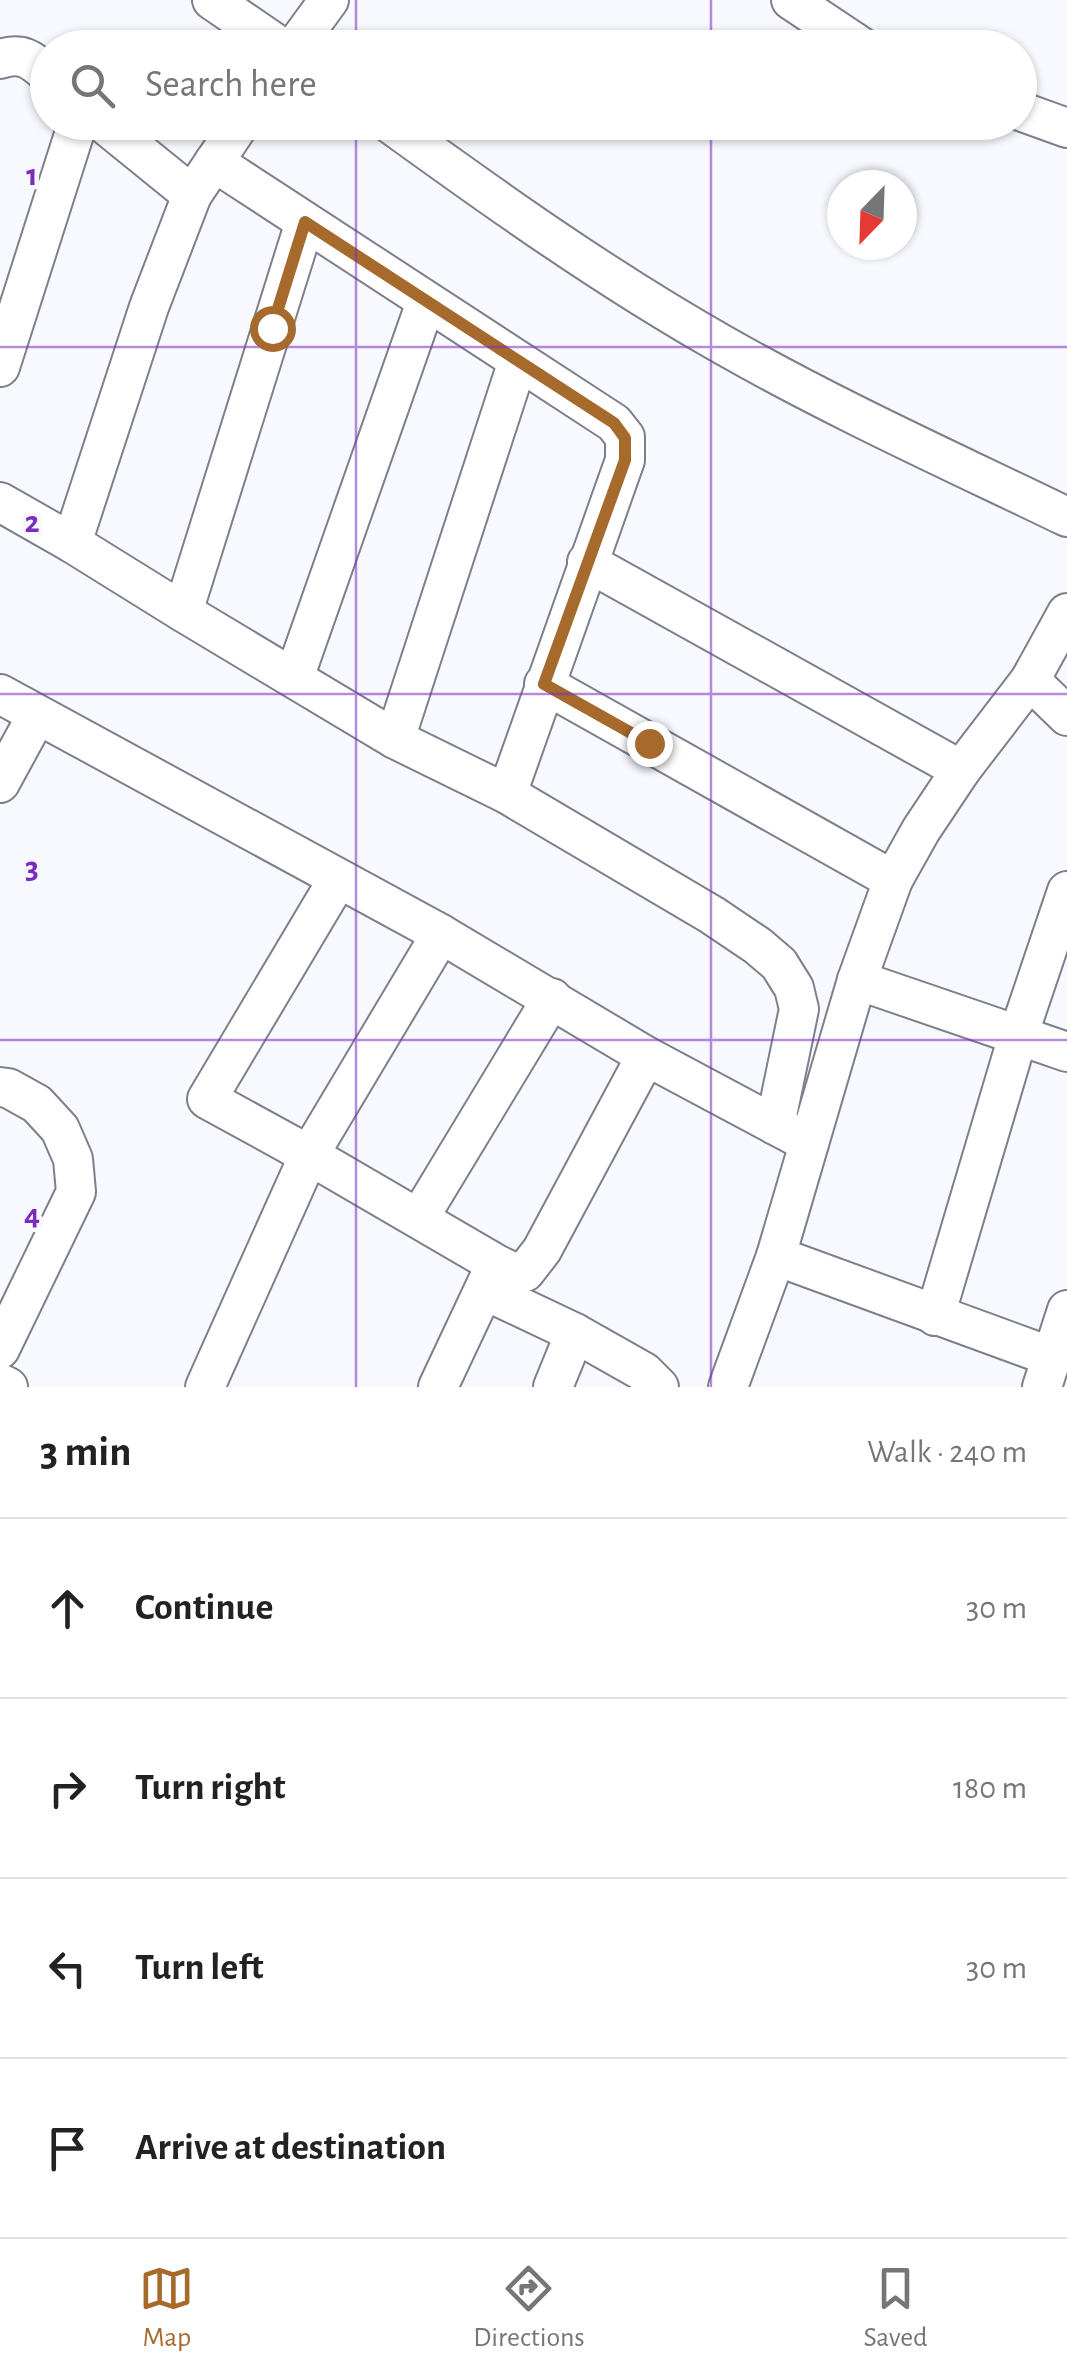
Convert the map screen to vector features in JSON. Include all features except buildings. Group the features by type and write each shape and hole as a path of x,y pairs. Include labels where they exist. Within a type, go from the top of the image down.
{"street":[{"path":"212,0 256,30"},
{"path":"307,30 328,0"},
{"path":"791,0 836,30"},
{"path":"0,60 15,55 30,61"},
{"path":"1037,118 1067,128"},
{"path":"0,367 72,140"},
{"path":"124,140 192,195"},
{"path":"72,543 150,307 192,195 229,140"},
{"path":"413,140 494,198 724,345 1067,518"},
{"path":"214,162 614,423 625,438 625,460 507,794"},
{"path":"183,612 305,222"},
{"path":"294,678 426,302"},
{"path":"395,739 518,361"},
{"path":"0,502 395,739 507,794 758,946 780,964 794,988 799,1009 775,1125"},
{"path":"587,562 961,770"},
{"path":"728,1387 776,1256 858,980 892,880 961,770 1030,680 1067,614"},
{"path":"1030,680 1067,716"},
{"path":"544,684 892,880"},
{"path":"0,694 442,934 646,1056 809,1144"},
{"path":"0,783 37,715"},
{"path":"338,878 207,1099 419,1218 490,1277 575,1333 644,1372 659,1387"},
{"path":"934,1316 1018,1036 1067,890"},
{"path":"205,1387 308,1154 442,934"},
{"path":"858,980 1067,1052"},
{"path":"419,1218 552,998"},
{"path":"490,1277 525,1272 532,1264 646,1056"},
{"path":"0,1086 37,1104 60,1129 73,1159 76,1192 0,1349"},
{"path":"776,1256 934,1316 1051,1377 1067,1310"},
{"path":"438,1387 490,1277"},
{"path":"553,1387 575,1333"},
{"path":"0,1383 8,1387"}],"route":[{"path":"272,328 305,222 614,423 625,438 625,460 544,684 649,743"}]}
